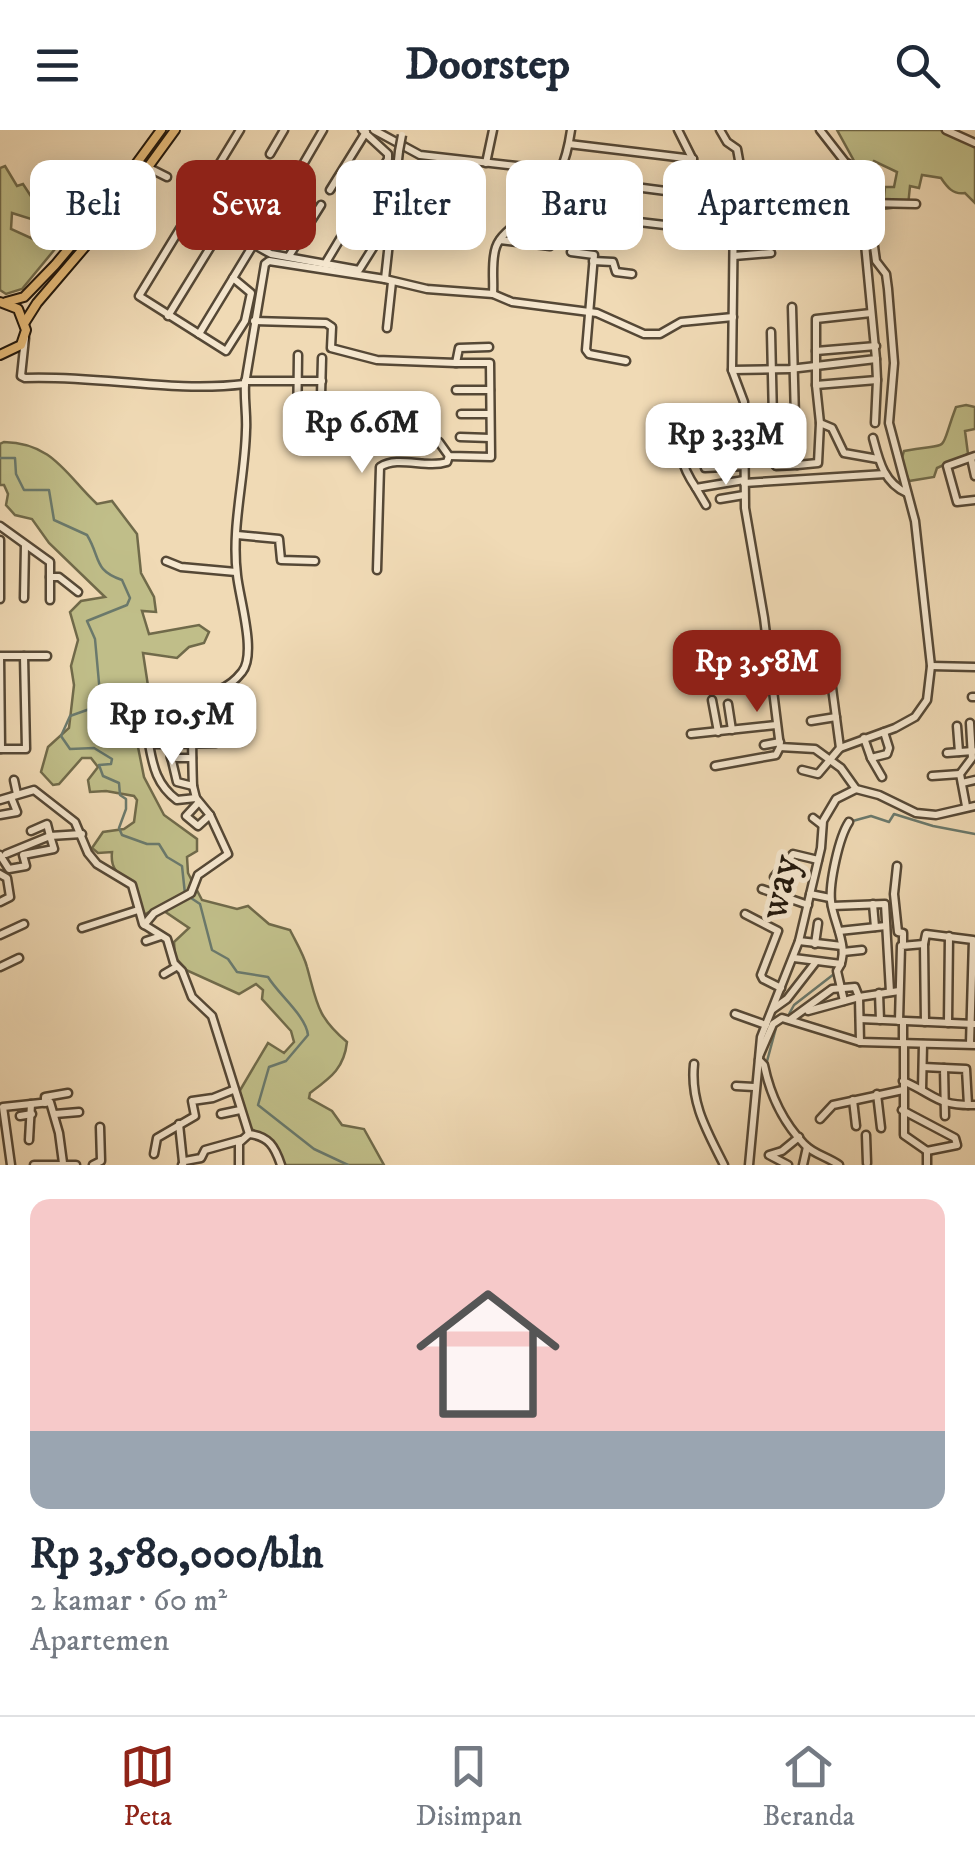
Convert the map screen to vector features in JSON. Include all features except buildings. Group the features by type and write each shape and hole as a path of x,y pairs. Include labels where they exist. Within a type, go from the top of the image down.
{"main road":[{"path":"3,302 24,298 45,276 112,197 161,130"},
{"path":"154,160 175,130"},
{"path":"0,356 15,351 25,338 26,322 34,307 81,250"},
{"path":"3,302 18,310 26,322"}],"street":[{"path":"221,160 240,130"},
{"path":"270,154 284,130"},
{"path":"306,160 323,130"},
{"path":"367,130 400,136 420,154 458,160"},
{"path":"367,130 388,156 386,160"},
{"path":"330,190 367,130"},
{"path":"492,130 486,163 506,165"},
{"path":"564,160 571,130"},
{"path":"678,130 692,159"},
{"path":"715,766 776,755 780,744 744,495 744,402 732,370 734,199 742,177 736,146 727,142 720,130"},
{"path":"820,130 844,160"},
{"path":"946,130 975,143"},
{"path":"569,144 692,159"},
{"path":"156,172 167,178"},
{"path":"885,203 916,204"},
{"path":"289,256 321,204"},
{"path":"176,233 140,293 140,300 228,350 245,321 251,294 232,278"},
{"path":"494,292 494,251 506,234"},
{"path":"498,240 506,241"},
{"path":"324,264 336,243"},
{"path":"168,316 208,250"},
{"path":"199,334 250,250"},
{"path":"262,250 361,269 373,250"},
{"path":"387,328 391,250"},
{"path":"866,250 876,346 876,423"},
{"path":"802,770 818,774 840,748 916,717 927,700 931,666 916,521 889,424 894,363 888,289 875,250"},
{"path":"571,252 594,254 587,352 626,361"},
{"path":"734,256 771,253"},
{"path":"234,723 192,716 162,711 158,727 164,729 166,724 192,716 238,676 248,662 245,615 236,572 237,535 246,433 245,383 265,264 269,261 448,292 494,292 512,302 588,312 644,334 660,334 682,322 732,317"},
{"path":"593,261 613,262 616,272 632,274"},
{"path":"792,306 797,465"},
{"path":"770,332 774,465 820,461 816,319 871,313"},
{"path":"254,321 326,323 332,327 331,348 370,359 490,363 491,456 449,456"},
{"path":"25,338 21,376 24,378 199,386 322,381"},
{"path":"816,351 876,346"},
{"path":"456,363 460,348 489,347"},
{"path":"297,432 298,356"},
{"path":"320,434 322,358"},
{"path":"732,370 772,370 876,359"},
{"path":"816,385 877,380"},
{"path":"456,390 490,390"},
{"path":"460,414 490,414"},
{"path":"706,505 689,478 677,436 684,420 708,424 714,416 795,418"},
{"path":"820,422 832,428 844,452 878,458"},
{"path":"460,437 490,438"},
{"path":"873,438 885,474 894,487 908,493"},
{"path":"370,440 438,442 449,456"},
{"path":"694,444 695,458 703,460 705,468 744,466"},
{"path":"377,570 380,467 390,462 437,465 447,462 449,456"},
{"path":"975,476 973,457 947,466 957,502 975,500"},
{"path":"696,488 744,481 885,474"},
{"path":"720,499 744,495"},
{"path":"0,526 50,562 50,600"},
{"path":"237,535 280,540 282,560 315,561"},
{"path":"0,540 0,600"},
{"path":"24,598 25,544"},
{"path":"166,561 181,567 236,572"},
{"path":"50,577 78,592"},
{"path":"728,644 768,644"},
{"path":"24,656 26,749 0,748 0,656 24,656 48,656"},
{"path":"741,664 827,662 840,748"},
{"path":"931,666 975,668"},
{"path":"166,701 214,694"},
{"path":"712,700 718,732"},
{"path":"728,704 732,730"},
{"path":"144,925 163,907 187,896 198,875 228,854 192,786 192,716"},
{"path":"811,720 836,717"},
{"path":"932,776 960,774 970,762 970,724"},
{"path":"692,734 776,725"},
{"path":"947,754 956,746 956,726"},
{"path":"871,758 889,751 884,732"},
{"path":"864,738 882,777"},
{"path":"197,801 176,800 163,789 149,744 216,743"},
{"path":"168,744 177,782 192,786"},
{"path":"764,745 816,749 840,768 856,789 926,815 971,806 960,774"},
{"path":"956,746 973,751"},
{"path":"171,758 192,758"},
{"path":"0,815 18,811 14,780"},
{"path":"962,784 975,780"},
{"name":"way","path":"749,1165 759,1057 766,1025 799,941 822,825 836,799 856,789"},
{"path":"0,800 34,790 76,822 96,864 132,885 144,925 168,940 176,967 182,971 192,997 212,1016 232,1090 249,1134"},
{"path":"197,801 186,814 196,826 210,815"},
{"path":"812,818 822,825"},
{"path":"844,1001 837,971 842,964 842,949 831,902 843,832 849,822"},
{"path":"31,831 48,824 50,836 54,850 24,856 25,867 8,869 3,854 50,836 82,834"},
{"path":"774,877 793,854 818,860"},
{"path":"896,866 894,898 898,932 903,934 899,991 903,1042 902,1110 904,1136 928,1151 955,1148 958,1140 902,1110"},
{"path":"0,874 5,875 12,892 0,902"},
{"path":"762,889 808,905"},
{"path":"810,894 831,902 885,904 890,992"},
{"path":"874,904 875,927"},
{"path":"82,928 138,910"},
{"path":"745,914 778,931 762,975 781,988"},
{"path":"815,944 818,923"},
{"path":"0,935 24,924"},
{"path":"838,932 886,926"},
{"path":"839,1165 807,1147 772,1096 759,1057 777,1020 791,1019 860,1042 973,1045 974,941 926,934 925,1022"},
{"path":"146,941 162,936"},
{"path":"948,1024 949,936"},
{"path":"799,941 862,950"},
{"path":"903,945 924,944"},
{"path":"0,967 19,958"},
{"path":"794,958 842,964"},
{"path":"772,1010 787,999 814,963"},
{"path":"164,974 176,967"},
{"path":"791,1019 832,988 855,986 859,997 860,1042"},
{"path":"802,1012 899,991"},
{"path":"880,993 880,1020"},
{"path":"735,1014 766,1025"},
{"path":"860,1019 974,1024"},
{"path":"922,1090 923,1044"},
{"path":"694,1064 696,1104 724,1165"},
{"path":"820,1119 833,1105 903,1086 922,1090 944,1105 972,1105 971,1069 923,1067"},
{"path":"944,1068 944,1116"},
{"path":"736,1086 754,1087"},
{"path":"154,1154 157,1138 194,1116 192,1101 232,1090"},
{"path":"45,1103 45,1096 68,1093"},
{"path":"877,1094 881,1128"},
{"path":"853,1100 856,1126"},
{"path":"12,1165 3,1108 51,1102 63,1163"},
{"path":"29,1140 30,1104"},
{"path":"221,1114 240,1110"},
{"path":"55,1114 79,1112"},
{"path":"20,1116 32,1114"},
{"path":"178,1124 183,1163 201,1158 205,1150 249,1134 271,1142 281,1165"},
{"path":"97,1164 100,1127"},
{"path":"854,1165 868,1163 866,1135"},
{"path":"788,1165 769,1155 782,1151 799,1137"},
{"path":"240,1140 240,1165"},
{"path":"803,1165 807,1147"},
{"path":"927,1165 928,1151"},
{"path":"39,1164 76,1165"}],"shaded area":[{"path":"837,130 953,130 975,141 975,203 965,193 951,190 941,178 922,175 919,188 910,186 908,206 885,209 885,187 894,187 897,172 885,166 885,160 854,160"},
{"path":"5,166 17,186 23,184 30,195 30,219 12,213 11,229 30,238 30,250 54,250 22,289 6,294 0,290 0,168"},
{"path":"956,407 975,407 975,429 965,431 968,454 937,468 934,477 909,481 901,461 904,451 942,444"},
{"path":"0,444 47,454 97,504 112,501 137,534 141,573 154,597 156,612 142,611 149,634 199,625 209,632 204,643 189,647 177,658 143,653 152,712 126,716 130,736 136,737 144,777 164,815 197,839 197,851 187,857 188,873 202,900 237,909 248,906 269,924 290,930 306,962 319,1009 347,1042 339,1066 309,1098 332,1111 342,1125 364,1129 384,1165 285,1165 275,1146 250,1127 239,1092 268,1043 284,1053 294,1042 291,1031 262,999 263,990 256,984 239,994 186,970 175,957 174,942 189,928 158,907 142,916 134,883 114,868 112,852 98,853 92,848 103,832 124,829 134,822 134,796 90,792 88,780 98,767 91,758 82,758 59,784 53,785 41,772 48,747 69,728 74,685 71,666 78,640 70,612 81,601 105,597 49,543 32,519 15,515 6,505 8,494 0,485"}],"waterway":[{"path":"0,458 15,458 16,474 24,490 49,490 54,520 87,535 102,567 122,580 130,598 127,605 87,621 95,639 101,705 70,716 61,736 70,749 94,748 112,759 111,764 99,765 103,776 119,783 120,795 126,799 119,828 122,835 159,844 167,857 182,866 185,894 200,904 212,950 228,959 237,972 268,977 302,1020 308,1035 286,1061 269,1067 258,1105 314,1149 348,1165"},
{"path":"849,822 871,816 889,822 894,814 975,834"},
{"path":"788,1016 794,1005 834,974"},
{"path":"766,1065 777,1024"}]}
